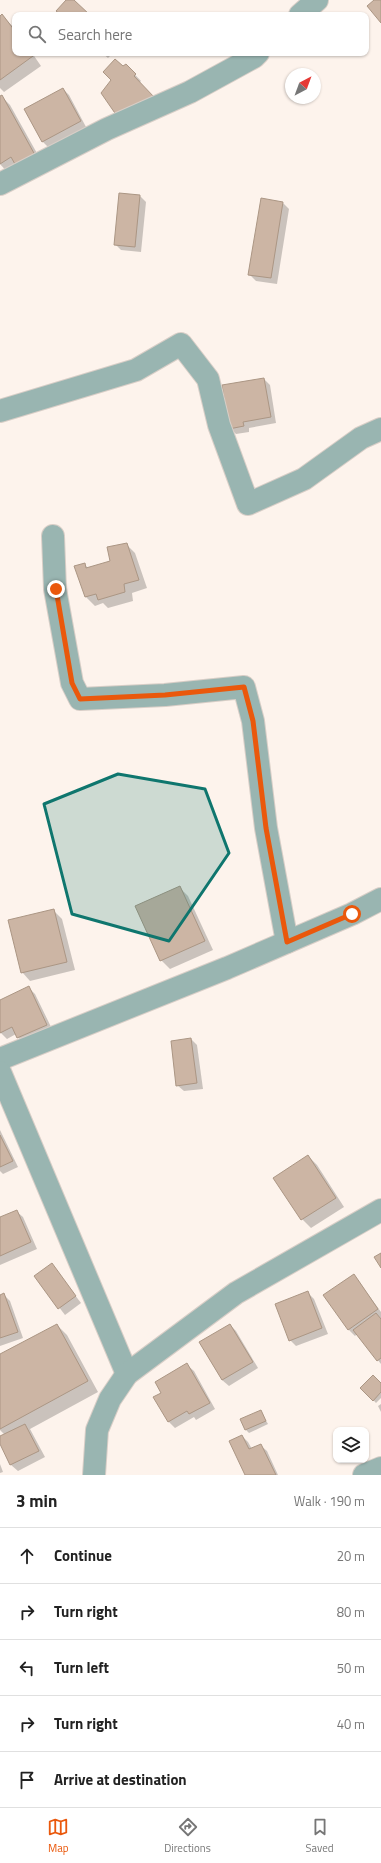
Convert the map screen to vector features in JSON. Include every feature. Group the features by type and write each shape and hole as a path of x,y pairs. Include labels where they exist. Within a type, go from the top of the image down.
{"street":[{"path":"303,12 317,0"},
{"path":"0,184 107,129 190,92 255,56"},
{"path":"0,411 136,370 181,344 208,379 219,425 248,504 304,479 361,438 381,429"},
{"path":"53,536 56,589 72,683 80,699 165,695 244,687 253,721 266,828 287,942"},
{"path":"0,1059 287,942 352,914 381,899"},
{"path":"0,1072 127,1374"},
{"path":"94,1475 97,1430 110,1399 127,1374 236,1293 381,1210"},
{"path":"364,1475 381,1468"}],"highlighted area":[{"path":"118,774 205,789 229,853 169,941 72,914 44,804"}],"building":[{"path":"66,0 74,0 87,12 57,12 56,11"},
{"path":"374,0 381,0 381,23 367,6"},
{"path":"2,14 12,27 12,56 33,56 0,80 0,16"},
{"path":"115,59 123,66 126,64 136,74 134,76 155,98 119,119 101,93 111,80 103,72"},
{"path":"63,88 81,121 42,142 24,109"},
{"path":"2,95 35,155 16,166 11,157 0,164 0,96"},
{"path":"119,193 140,195 135,247 114,245"},
{"path":"261,198 283,202 271,278 248,275"},
{"path":"264,378 271,417 243,422 244,426 229,429 222,385"},
{"path":"127,543 139,580 124,584 125,592 98,600 96,594 85,597 74,566 85,563 86,568 110,561 107,547"},
{"path":"180,886 205,941 160,961 135,906"},
{"path":"54,909 67,962 21,973 8,920"},
{"path":"29,986 47,1025 17,1038 12,1027 0,1033 0,1000"},
{"path":"191,1038 197,1083 176,1086 171,1041"},
{"path":"0,1135 13,1161 0,1167"},
{"path":"308,1155 336,1198 301,1220 273,1178"},
{"path":"17,1210 31,1242 0,1256 0,1217"},
{"path":"381,1253 381,1268 374,1257"},
{"path":"52,1263 76,1296 58,1309 34,1276"},
{"path":"354,1274 378,1309 348,1330 323,1295"},
{"path":"308,1291 322,1328 289,1341 275,1304"},
{"path":"4,1293 18,1332 0,1338 0,1295"},
{"path":"376,1313 381,1319 381,1358 377,1361 353,1330"},
{"path":"57,1324 88,1381 0,1429 0,1354"},
{"path":"230,1324 253,1362 222,1380 199,1342"},
{"path":"187,1363 210,1403 189,1414 187,1411 168,1422 153,1397 161,1393 155,1382"},
{"path":"373,1375 381,1383 381,1392 373,1401 360,1388"},
{"path":"261,1410 266,1421 245,1430 240,1419"},
{"path":"25,1424 39,1451 10,1465 0,1444 0,1436"},
{"path":"242,1435 249,1449 261,1444 276,1475 245,1475 229,1441"}],"route":[{"path":"56,589 72,683 80,699 165,695 244,687 253,721 266,828 287,942 352,914"}]}
